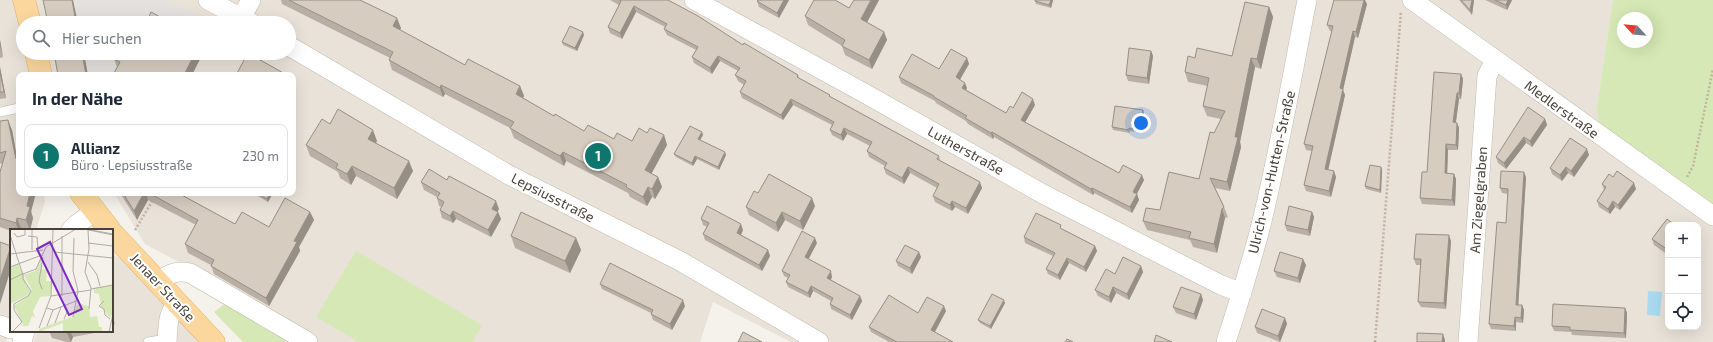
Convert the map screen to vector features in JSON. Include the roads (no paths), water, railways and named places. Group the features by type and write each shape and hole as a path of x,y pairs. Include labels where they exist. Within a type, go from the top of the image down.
{"main road":[{"path":"24,0 28,16"},
{"path":"38,60 40,72"},
{"name":"Jenaer Straße","path":"83,196 94,212 109,229"},
{"name":"Jenaer Straße","path":"115,236 214,342"}],"street":[{"path":"208,0 238,16"},
{"path":"247,16 251,0"},
{"name":"Lutherstraße","path":"694,0 858,89 1043,194 1221,285 1242,293"},
{"name":"Ulrich-von-Hutten-Straße","path":"1226,342 1242,293 1260,228 1280,139 1308,0"},
{"name":"Medlerstraße","path":"1406,4 1495,60 1713,216"},
{"name":"Lepsiusstraße","path":"296,50 509,175 680,261 819,342"},
{"name":"Am Ziegelgraben","path":"1468,342 1487,76 1495,60"},
{"path":"72,229 94,212"},
{"path":"157,281 171,273 180,271 190,273 308,342"},
{"path":"167,341 172,308 178,303"},
{"path":"0,325 10,329"}],"lane":[{"path":"0,112 16,109"},
{"path":"148,342 167,341"}],"water":[{"path":"1648,291 1662,292 1660,316 1647,315"}],"place":[{"name":"Allianz","path":"598,156"}]}
